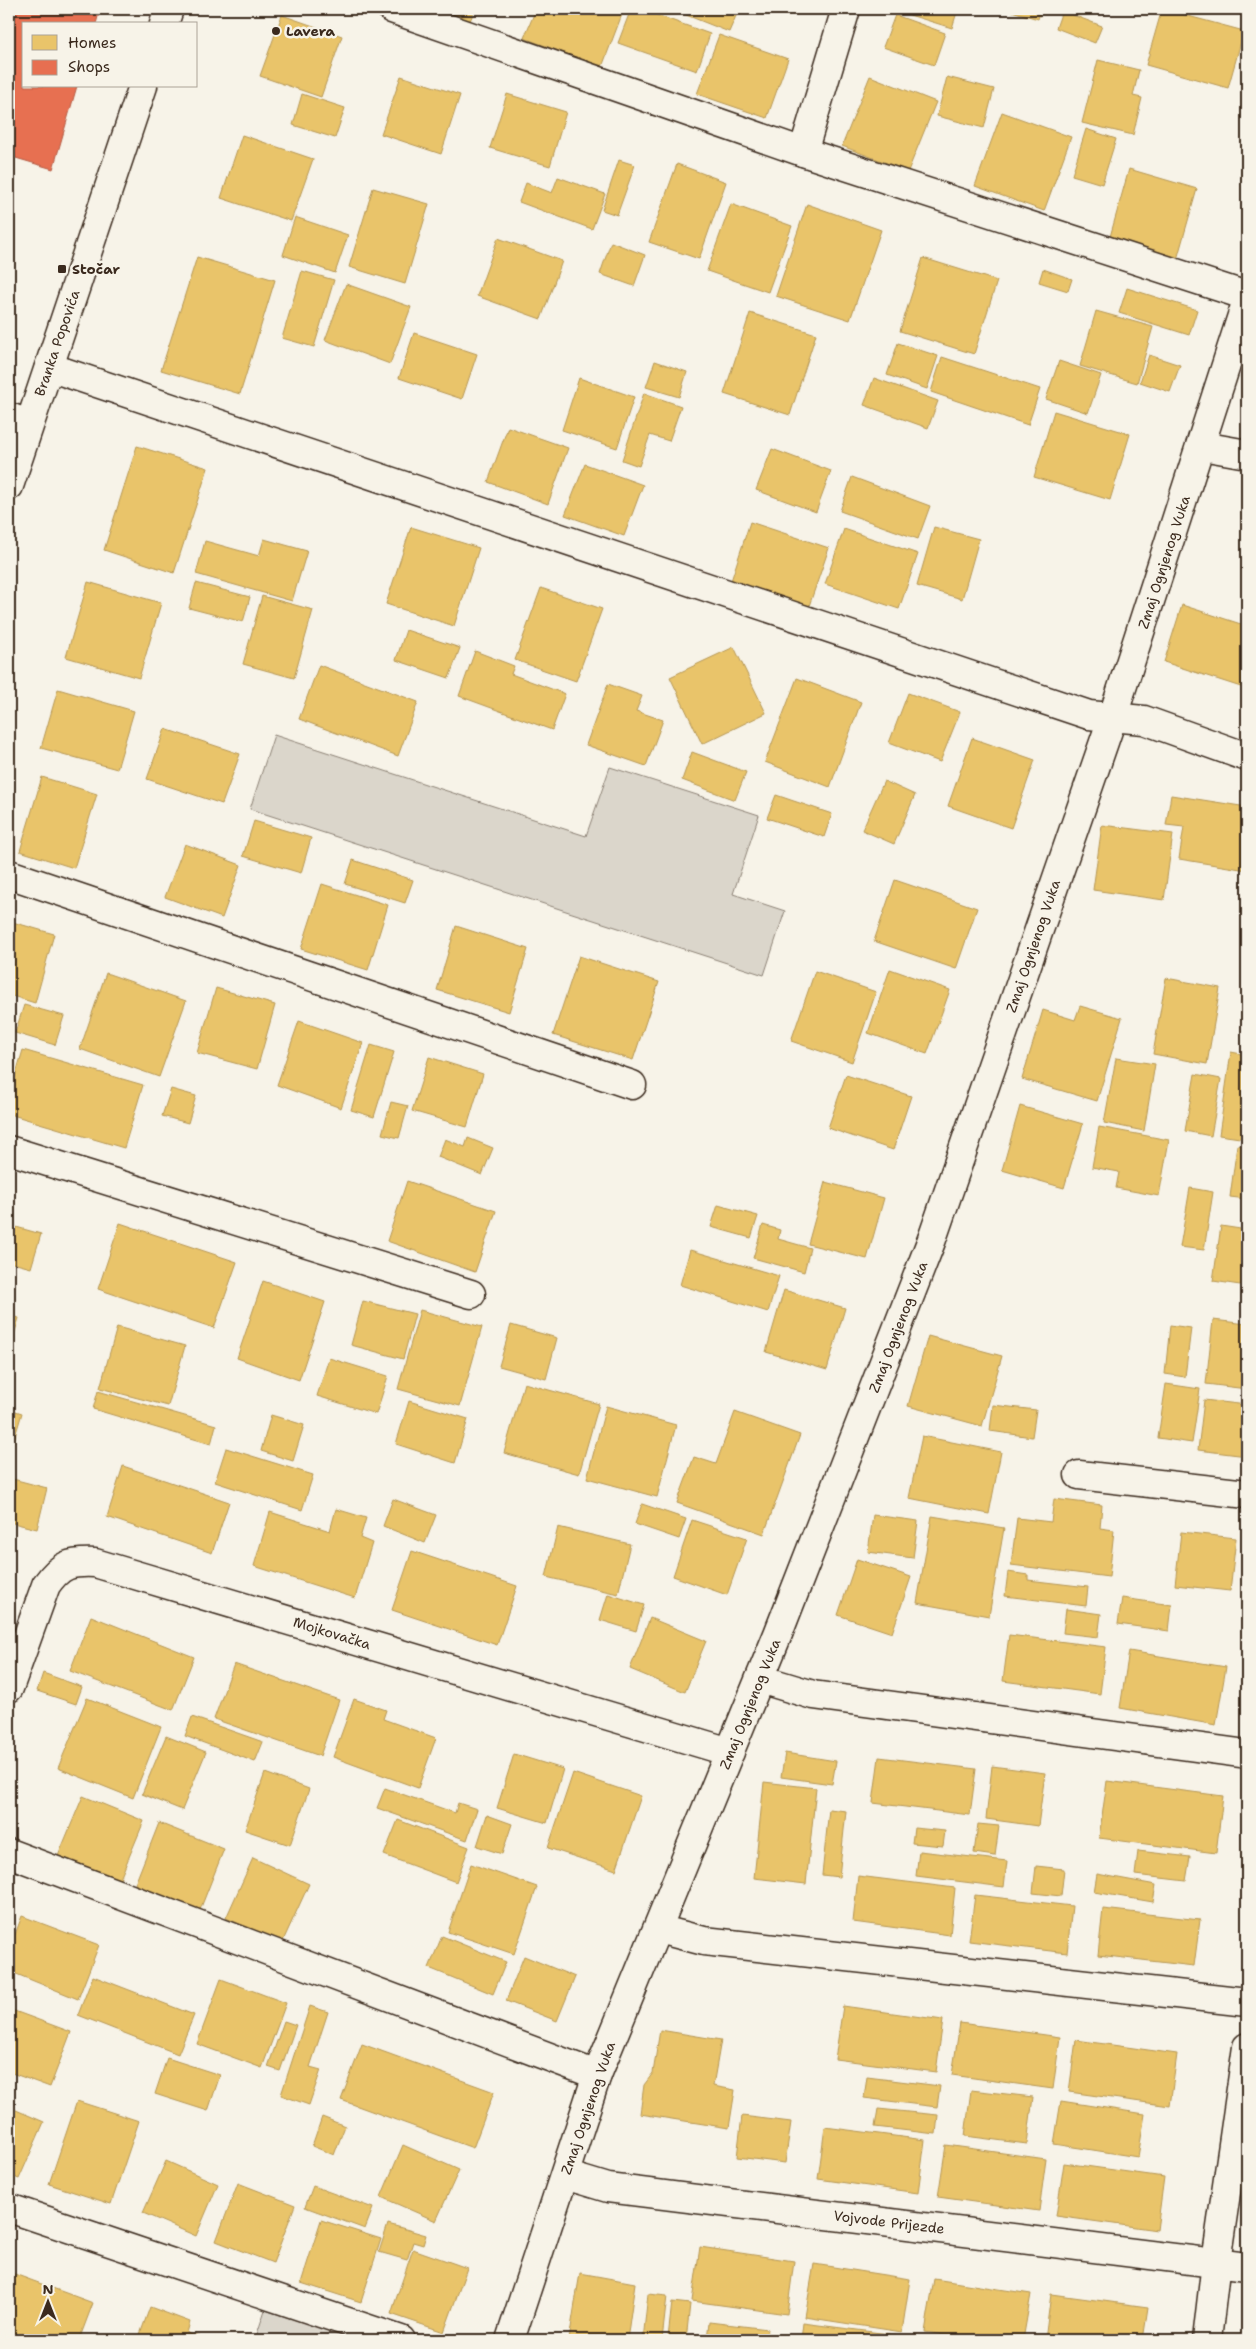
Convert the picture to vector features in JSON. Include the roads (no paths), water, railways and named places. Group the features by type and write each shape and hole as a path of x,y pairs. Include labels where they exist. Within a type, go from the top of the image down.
{"street":[{"path":"165,22 169,9"},
{"path":"392,9 803,152 1247,296"},
{"path":"803,152 846,9"},
{"name":"Branka Popovića","path":"9,486 19,420 49,367 142,88"},
{"name":"Zmaj Ognjenog Vuka","path":"510,2340 597,2075 760,1679 932,1239 1114,716 1202,446 1247,300"},
{"path":"49,367 1081,712 1144,720 1247,757"},
{"path":"1202,446 1247,454"},
{"path":"9,874 632,1086"},
{"path":"9,1150 471,1294"},
{"path":"1079,1475 1247,1494"},
{"name":"Mojkovačka","path":"9,1688 46,1585 55,1572 69,1564 95,1563 730,1752"},
{"path":"760,1679 813,1695 1247,1754"},
{"path":"9,1853 597,2075"},
{"path":"658,1928 704,1941 1247,2002"},
{"path":"1207,2340 1216,2262 1247,2047"},
{"name":"Vojvode Prijezde","path":"565,2175 608,2188 1247,2267"},
{"path":"9,2208 401,2340"}],"place":[{"name":"Lavera","path":"276,31"},
{"name":"Stočar","path":"62,269"}]}
